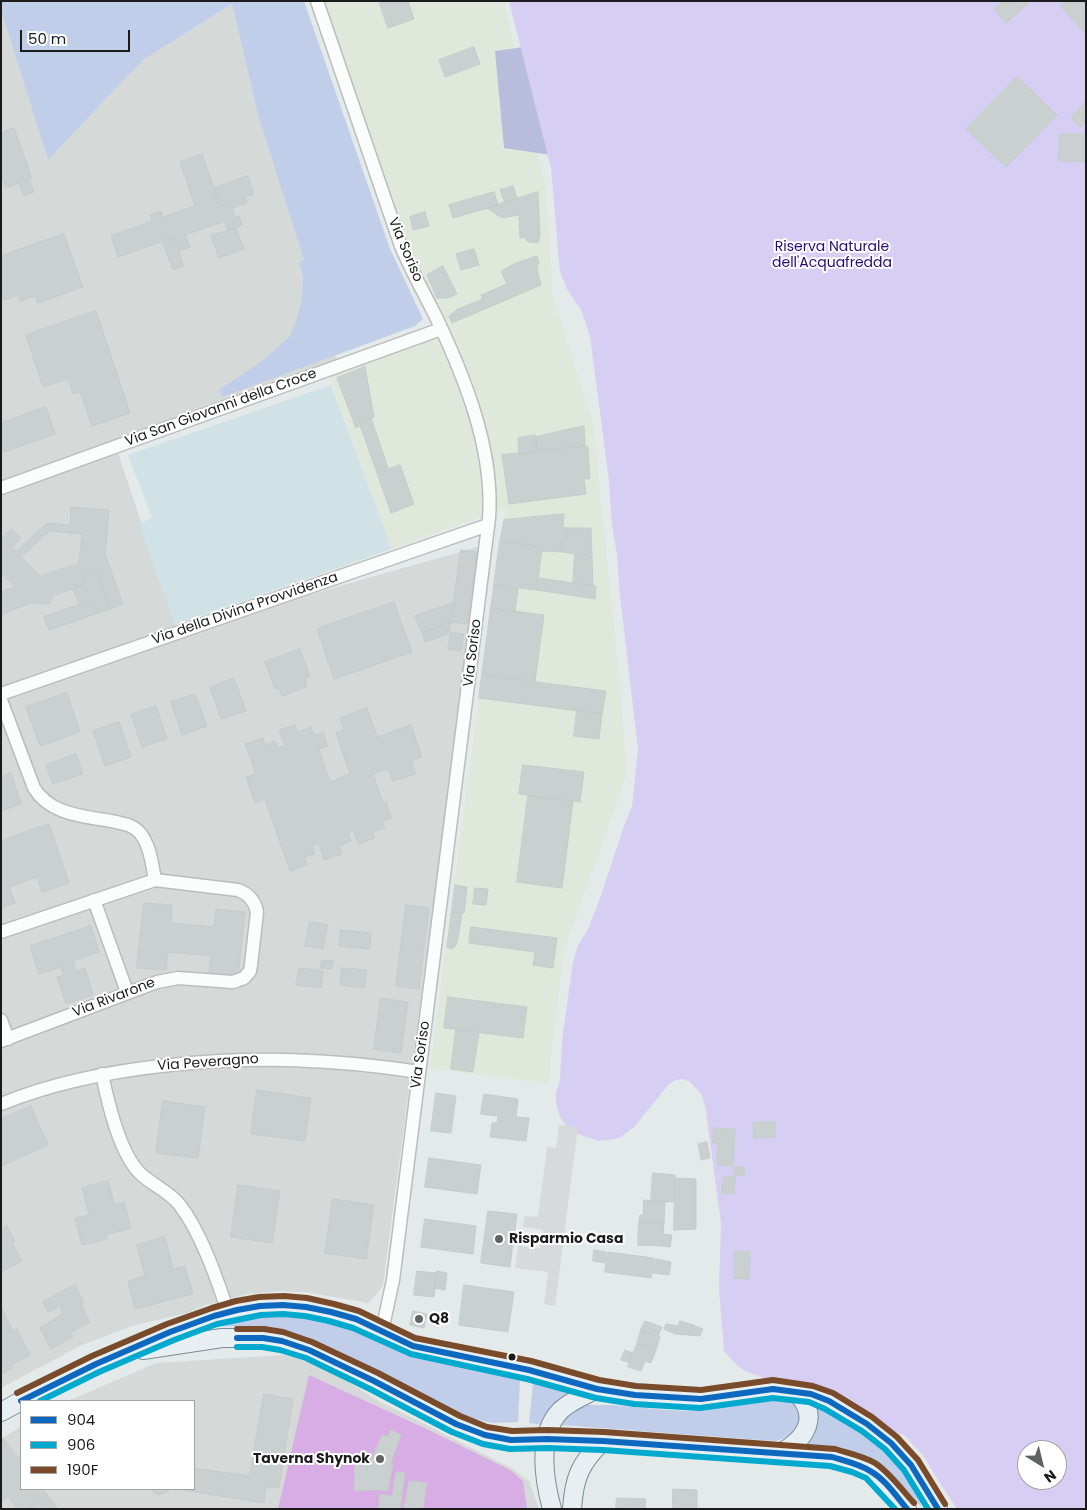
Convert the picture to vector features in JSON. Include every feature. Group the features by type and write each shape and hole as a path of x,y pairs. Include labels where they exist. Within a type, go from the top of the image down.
{"main road":[{"path":"23,1400 177,1329 228,1312 268,1307 299,1306 353,1318 413,1346 529,1370 597,1389 635,1395 693,1399 715,1398 767,1390 794,1390 811,1394 823,1398 867,1424 883,1437 908,1460 938,1509"},
{"path":"125,1352 179,1346 222,1338 263,1338 282,1341 321,1355 469,1430 485,1435 504,1439 603,1441 832,1458 864,1467 884,1483 907,1509"},
{"path":"552,1509 545,1477 544,1461 552,1422 559,1412 570,1403 597,1389"},
{"path":"780,1453 800,1439 808,1424 806,1406 794,1390"},
{"path":"1,1412 20,1402"},
{"path":"572,1509 579,1471 588,1456 603,1441"}],"street":[{"name":"Via Soriso","path":"317,1 401,246 441,329 468,396 482,441 490,490 488,525 419,1072 392,1280 382,1331"},
{"name":"Via San Giovanni della Croce","path":"1,488 441,329"},
{"name":"Via della Divina Provvidenza","path":"1,694 488,525"},
{"path":"1,700 34,788 41,799 60,811 125,824 137,830 146,844 155,880"},
{"name":"Via Rivarone","path":"1,932 155,880 238,890 250,897 256,905 258,917 250,970 244,978 233,982 172,979 149,984 5,1040"},
{"path":"94,900 127,992"},
{"path":"1,1020 5,1040"},
{"name":"Via Peveragno","path":"1,1104 42,1089 102,1074 216,1061 261,1059 340,1062 419,1072"},
{"path":"102,1074 114,1123 130,1160 142,1176 174,1198 186,1214 213,1269 228,1312"}],"shaded area":[{"path":"1,1 304,1 390,249 423,319 415,326 222,397 219,390 265,359 290,336 302,299 303,276 299,262 304,260 258,115 232,4 143,60 48,160 1,11"},
{"path":"317,1 504,1 546,191 553,296 593,423 620,684 627,774 564,950 548,1084 430,1068 500,541 506,508 392,549 327,370 441,329 418,284"},
{"path":"232,4 258,115 339,366 116,447 178,632 481,546 383,1284 368,1303 306,1292 276,1291 247,1294 206,1305 187,1313 135,1325 82,1345 1,1388 1,11 48,160 143,60"},
{"path":"531,46 551,155 504,148 495,51"},
{"path":"331,385 392,549 175,625 139,524 152,518 128,455"},
{"path":"559,1125 578,1127 555,1306 544,1304 548,1272 515,1268 518,1246 540,1248 543,1230 523,1227 525,1216 538,1217 547,1147 556,1148"},
{"path":"291,1312 340,1322 404,1352 420,1357 520,1379 518,1422 493,1423 473,1419 454,1412 351,1359 294,1333 273,1327 205,1326 261,1313"},
{"path":"284,1355 299,1359 332,1372 379,1401 513,1469 529,1481 539,1509 1,1509 1,1439 20,1428 20,1490 195,1490 195,1400 70,1400 156,1363"},
{"path":"309,1375 510,1470 523,1481 527,1509 278,1509"},
{"path":"533,1383 574,1391 550,1409 543,1425 529,1423"},
{"path":"757,1399 794,1399 801,1410 800,1417 797,1428 791,1435 774,1441 560,1425 562,1417 577,1407 588,1405 691,1411"},
{"path":"813,1405 830,1411 850,1422 888,1452 902,1467 913,1486 921,1506 886,1472 866,1458 839,1448 801,1444"}],"green space":[{"name":"Riserva Naturale dell'Acquafredda","path":"509,1 1086,1 1086,1509 957,1509 923,1455 904,1435 889,1430 856,1407 815,1386 800,1382 764,1378 747,1372 738,1366 724,1351 719,1288 721,1223 705,1105 701,1094 690,1082 684,1079 676,1080 669,1084 635,1126 620,1138 598,1141 573,1132 560,1117 556,1103 556,1092 560,1080 562,1041 573,961 598,904 632,807 638,749 617,555 612,525 609,481 590,336 581,310 567,289 560,272 551,168"}],"building":[{"path":"379,1 408,1 414,19 388,28"},
{"path":"1002,1 1012,1 1020,11 1006,23 994,9"},
{"path":"1012,1 1031,1 1020,11"},
{"path":"1065,1 1086,1 1086,34 1060,6"},
{"path":"474,47 480,64 445,77 439,60"},
{"path":"1017,77 1057,115 1006,167 966,129"},
{"path":"1086,102 1086,122 1080,127 1071,118"},
{"path":"14,128 32,178 29,179 34,192 24,196 19,183 6,188 1,174 1,133"},
{"path":"1060,134 1086,134 1086,162 1059,161"},
{"path":"202,154 220,206 230,202 235,217 239,216 242,225 228,230 225,221 185,235 190,247 179,251 174,237 118,257 111,236 152,221 150,215 161,211 163,217 195,206 180,162"},
{"path":"248,176 254,194 245,197 247,203 232,208 230,202 220,206 214,188"},
{"path":"513,186 517,199 505,203 500,190"},
{"path":"494,192 498,205 453,218 449,205"},
{"path":"538,192 540,235 538,243 529,242 525,237 520,238 519,215 502,218 487,208"},
{"path":"425,212 429,226 413,230 410,217"},
{"path":"236,228 244,249 219,258 211,236"},
{"path":"64,234 83,287 38,303 35,296 20,301 18,295 1,301 1,256"},
{"path":"174,237 184,266 173,270 162,241"},
{"path":"474,249 479,265 461,270 456,254"},
{"path":"537,256 539,262 537,269 541,285 452,323 449,316 458,309 483,299 481,295 507,284 501,271"},
{"path":"443,266 457,294 449,298 437,298 427,275"},
{"path":"96,311 130,413 92,426 80,392 73,394 68,379 43,387 26,335"},
{"path":"365,367 374,417 356,428 337,378"},
{"path":"46,407 55,434 1,453 1,423"},
{"path":"371,418 388,468 377,473 360,425"},
{"path":"584,426 585,446 537,451 536,437"},
{"path":"535,435 537,451 519,454 518,438"},
{"path":"588,447 590,479 584,479 586,494 509,504 502,455"},
{"path":"400,465 414,504 391,513 377,473"},
{"path":"71,507 109,510 105,554 123,604 110,609 97,572 82,577 85,584 52,596 50,604 30,603 1,615 1,592 15,587 1,573 1,539 11,529 21,538 12,547 16,552 47,523 70,525","holes":["50,531 82,534 79,563 40,576 21,557"]},
{"path":"564,514 563,527 567,528 566,540 562,540 562,552 542,551 542,547 500,541 504,520"},
{"path":"567,528 591,528 592,556 562,552 562,540 566,540"},
{"path":"500,541 542,547 537,590 494,585"},
{"path":"461,550 477,552 467,624 451,622"},
{"path":"575,554 592,556 593,586 573,583"},
{"path":"97,572 110,609 98,613 93,600 79,605 73,588 85,584 82,577"},
{"path":"538,578 596,586 595,599 537,590"},
{"path":"494,585 518,588 515,612 491,608"},
{"path":"93,600 98,613 49,630 44,617"},
{"path":"394,602 412,652 334,679 317,629"},
{"path":"453,603 451,622 422,633 415,616"},
{"path":"491,608 544,615 535,681 482,675"},
{"path":"451,622 448,634 425,642 422,633"},
{"path":"451,632 464,634 461,651 448,649"},
{"path":"300,649 310,677 305,679 307,687 282,696 279,688 275,689 265,662"},
{"path":"482,675 606,691 602,714 479,698"},
{"path":"234,678 246,711 221,719 210,687"},
{"path":"67,693 80,732 40,746 26,707"},
{"path":"195,694 207,726 182,735 171,702"},
{"path":"156,706 167,739 142,747 131,715"},
{"path":"367,708 377,737 411,725 422,757 411,761 416,774 393,781 388,769 373,774 383,803 386,802 391,818 382,821 385,828 373,832 375,838 358,844 354,831 348,833 351,841 339,846 342,854 324,860 319,844 312,846 315,854 304,857 307,865 290,871 265,799 255,803 246,777 256,774 245,744 263,738 265,745 275,741 278,748 285,746 279,730 295,725 298,732 311,727 314,735 323,732 328,746 319,749 330,782 350,774 336,733 344,730 340,718"},
{"path":"577,710 602,714 599,739 574,736"},
{"path":"119,722 131,757 105,766 93,731"},
{"path":"76,754 83,774 53,784 46,765"},
{"path":"523,765 584,772 580,802 519,794"},
{"path":"11,773 21,804 1,811 1,777"},
{"path":"528,796 573,801 562,888 517,882"},
{"path":"49,824 69,883 42,892 37,877 9,887 15,903 1,908 1,841"},
{"path":"455,885 467,887 464,913 452,912"},
{"path":"475,888 488,889 486,905 473,904"},
{"path":"144,903 172,905 171,923 214,927 216,909 245,912 238,977 209,974 211,956 168,952 166,970 137,968"},
{"path":"406,905 429,908 419,989 396,986"},
{"path":"452,912 462,913 457,944 452,949 447,947"},
{"path":"310,922 328,925 323,949 305,946"},
{"path":"91,926 99,952 73,961 76,971 85,968 93,995 66,1004 57,977 64,975 61,967 39,974 30,946"},
{"path":"471,927 557,938 553,968 533,965 535,952 469,943"},
{"path":"341,930 371,933 370,949 339,946"},
{"path":"322,960 333,961 332,969 321,968"},
{"path":"299,968 323,971 321,988 296,985"},
{"path":"342,968 367,970 364,988 340,985"},
{"path":"448,997 527,1007 523,1038 444,1028"},
{"path":"381,998 408,1002 401,1053 374,1049"},
{"path":"456,1030 479,1033 473,1072 451,1069"},
{"path":"257,1090 311,1098 305,1141 251,1134"},
{"path":"436,1093 456,1096 451,1133 431,1131"},
{"path":"484,1094 518,1099 516,1117 529,1118 526,1141 490,1137 492,1123 497,1123 498,1116 481,1114"},
{"path":"163,1101 205,1107 198,1158 156,1153"},
{"path":"31,1106 48,1145 1,1166 1,1119"},
{"path":"775,1122 775,1137 754,1138 753,1123"},
{"path":"714,1128 735,1129 733,1166 717,1165 718,1143 713,1143"},
{"path":"707,1142 710,1158 701,1160 698,1144"},
{"path":"429,1158 481,1165 477,1194 425,1187"},
{"path":"744,1167 744,1175 734,1176 734,1168"},
{"path":"653,1173 675,1175 674,1202 651,1201"},
{"path":"735,1176 734,1194 722,1193 723,1178"},
{"path":"675,1178 696,1179 696,1229 674,1230"},
{"path":"108,1181 115,1205 124,1202 131,1228 106,1235 107,1239 82,1245 75,1218 89,1215 82,1188"},
{"path":"238,1185 280,1191 272,1243 231,1237"},
{"path":"333,1199 374,1205 366,1259 325,1253"},
{"path":"644,1200 665,1202 664,1223 639,1222 640,1215 643,1215"},
{"name":"Risparmio Casa","path":"488,1211 517,1214 510,1267 481,1263"},
{"path":"425,1219 476,1226 473,1254 421,1247"},
{"path":"639,1222 664,1223 662,1246 638,1245"},
{"path":"7,1226 15,1241 12,1242 22,1261 1,1272 1,1229"},
{"path":"664,1234 672,1235 670,1247 662,1246"},
{"path":"165,1237 173,1269 185,1266 193,1294 135,1309 128,1281 145,1276 137,1245"},
{"path":"594,1250 606,1252 605,1263 593,1261"},
{"path":"735,1251 750,1252 749,1279 734,1278"},
{"path":"608,1252 654,1258 651,1278 605,1272"},
{"path":"656,1259 671,1262 669,1275 653,1273"},
{"path":"417,1271 437,1273 434,1297 414,1295"},
{"path":"437,1271 447,1273 445,1290 435,1288"},
{"path":"75,1285 84,1302 81,1304 90,1322 70,1333 73,1337 51,1349 40,1328 63,1314 60,1309 62,1308 61,1305 48,1312 43,1302"},
{"path":"464,1285 514,1292 508,1332 459,1325"},
{"path":"1,1310 13,1331 17,1329 30,1355 11,1365 13,1368 1,1374"},
{"name":"Q8","path":"413,1311 427,1314 424,1328 410,1325"},
{"path":"645,1321 662,1327 658,1336 641,1330"},
{"path":"680,1321 693,1325 689,1335 675,1334 664,1329 666,1324 678,1326"},
{"path":"693,1325 703,1329 700,1336 689,1335"},
{"path":"641,1330 660,1337 656,1350 637,1344"},
{"path":"637,1344 656,1350 651,1363 645,1361 641,1371 628,1367"},
{"path":"625,1350 633,1353 630,1363 621,1360"},
{"path":"264,1394 293,1399 279,1488 266,1487 264,1503 183,1490 195,1490 195,1468 249,1476"},
{"path":"391,1430 401,1435 391,1462 393,1464 388,1491 354,1491 355,1460 372,1459 382,1435 388,1436"},
{"path":"3,1438 20,1460 20,1490 44,1490 47,1495 29,1509 17,1509 9,1497 1,1501 1,1439"},
{"path":"396,1472 405,1473 400,1509 378,1509 380,1494 392,1496"},
{"path":"409,1481 427,1483 423,1509 404,1509"},
{"path":"673,1489 697,1490 697,1509 673,1509"},
{"path":"152,1490 170,1490 169,1491 158,1495"},
{"path":"47,1495 58,1509 29,1509"},
{"path":"617,1498 646,1499 645,1509 616,1509"}],"transit line":[{"name":"190F","path":"17,1393 92,1356 167,1324 212,1308 259,1297 284,1296 307,1298 359,1311 415,1338 531,1361 599,1380 636,1386 701,1390 773,1380 813,1386 833,1393 872,1417 897,1437 918,1460 945,1504"},
{"name":"904","path":"23,1400 96,1364 170,1332 214,1316 260,1306 306,1307 356,1319 413,1346 529,1370 597,1389 635,1395 701,1399 773,1389 811,1394 829,1401 867,1424 891,1443 911,1465 938,1509"},
{"name":"906","path":"42,1400 99,1372 217,1324 261,1315 305,1316 353,1328 411,1354 527,1379 596,1398 634,1404 700,1408 773,1398 809,1402 825,1409 862,1431 885,1449 904,1470 928,1509"},
{"name":"190F","path":"237,1329 264,1329 283,1332 312,1342 378,1373 460,1416 487,1427 512,1431 604,1432 835,1449 875,1463 891,1477 914,1503"},
{"name":"904","path":"237,1338 263,1338 282,1341 309,1350 374,1381 456,1424 485,1435 511,1440 603,1441 832,1457 861,1466 881,1478 907,1509"},
{"name":"906","path":"237,1347 262,1347 306,1358 452,1432 483,1444 510,1449 603,1450 830,1466 866,1478 895,1509"}],"place":[{"name":"Risparmio Casa","path":"499,1239"},
{"name":"Q8","path":"419,1319"},
{"name":"Taverna Shynok","path":"380,1459"}]}
